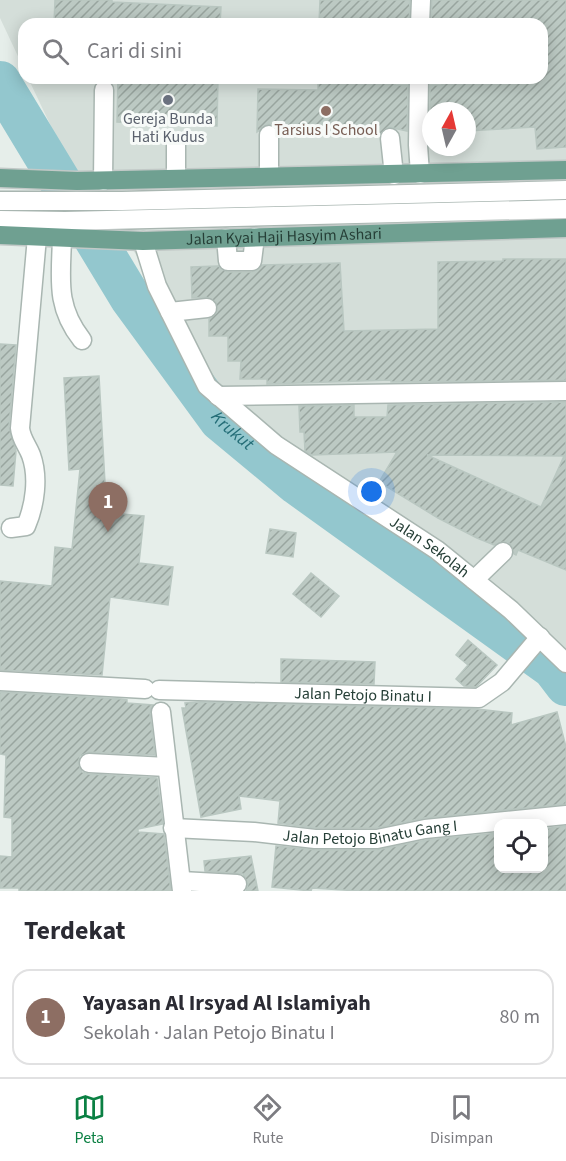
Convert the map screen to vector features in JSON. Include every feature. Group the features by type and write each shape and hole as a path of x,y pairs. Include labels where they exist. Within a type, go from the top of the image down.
{"main road":[{"path":"0,178 77,182 566,170"},
{"name":"Jalan Kyai Haji Hasyim Ashari","path":"0,235 37,237 67,233 113,241 143,241 566,228"}],"street":[{"path":"420,18 421,0"},
{"path":"419,84 420,174"},
{"path":"103,181 104,90"},
{"path":"269,135 269,176"},
{"path":"390,138 394,175"},
{"path":"176,142 176,178"},
{"path":"0,201 54,202 566,190"},
{"path":"0,220 67,233 103,220 566,209"},
{"path":"67,233 61,288 68,322 82,340"},
{"path":"11,528 26,526 33,509 32,458 21,436 20,428 37,237"},
{"name":"Jalan Sekolah","path":"143,241 157,286 207,386 276,445 437,550 474,580 535,642 566,663"},
{"path":"170,312 207,308"},
{"path":"218,396 566,391"},
{"path":"474,580 503,552"},
{"name":"Jalan Petojo Binatu I","path":"0,681 152,690 468,699 479,698 492,691 513,670 535,642"},
{"path":"161,712 173,828 182,886 237,884"},
{"path":"89,763 167,767"},
{"name":"Jalan Petojo Binatu Gang I","path":"173,828 254,832 315,839 378,839 425,829 566,815"}],"shaded area":[{"path":"0,0 566,0 566,173 80,187 31,84 548,84 548,18 18,18 18,56 0,18"},
{"path":"566,231 566,669 552,652 319,481 226,398 128,242"}],"building":[{"path":"55,0 112,0 112,2 221,7 220,18 54,18"},
{"path":"320,0 410,0 409,18 319,18"},
{"path":"432,0 566,0 566,147 537,149 535,127 476,130 476,102 430,102 430,85 548,84 548,18 431,18"},
{"name":"Gereja Bunda Hati Kudus","path":"118,84 218,84 217,126 117,122"},
{"name":"Tarsius I School","path":"318,84 408,85 407,131 389,127 380,134 279,132 275,126 268,124 257,132 258,89 318,90"},
{"path":"503,259 566,259 566,380 391,382 391,380 267,384 267,379 240,379 241,361 228,361 228,336 209,336 209,319 217,312 216,302 206,297 192,298 191,267 218,266 227,272 252,272 262,265 340,263 344,331 438,329 438,262 503,261"},
{"path":"0,344 16,345 9,427 16,451 13,486 0,485"},
{"path":"99,376 105,483 113,484 110,513 144,516 139,563 173,567 168,605 110,597 102,675 0,670 0,581 52,586 55,547 72,549 80,469 69,470 64,378"},
{"path":"566,402 566,570 518,550 516,555 507,541 494,545 477,538 438,518 379,482 397,452 312,455 305,451 304,432 300,432 299,406 354,405 354,417 387,417 388,405","holes":["427,455 564,456 541,507"]},
{"path":"270,529 296,533 293,557 266,553"},
{"path":"311,573 339,596 321,617 293,594"},
{"path":"468,640 497,665 476,687 464,686 456,679 468,665 456,655"},
{"path":"281,659 375,662 374,684 281,682"},
{"path":"0,692 121,699 127,700 127,703 153,705 150,713 155,755 89,752 80,756 78,763 82,772 88,774 157,778 163,824 138,829 138,832 164,834 171,891 19,891 19,888 0,888 0,856 12,857 12,818 4,817 6,755 0,754"},
{"path":"185,703 477,709 512,713 511,725 557,712 566,747 566,804 424,818 376,828 316,828 278,823 280,801 239,796 241,809 201,817 182,708 186,708"},
{"path":"566,826 566,891 359,891 312,888 311,891 272,887 276,846 315,850 377,850 427,840 494,833 494,873 548,873 548,828"},
{"path":"251,856 258,891 246,891 248,884 243,874 205,871 204,861"}],"waterway":[{"name":"Krukut","path":"0,82 130,297 220,420 297,484 553,668 566,685"}],"place":[{"name":"Gereja Bunda Hati Kudus","path":"168,100"},
{"name":"Tarsius I School","path":"326,111"},
{"name":"Yayasan Al Irsyad Al Islamiyah","path":"108,532"}]}
